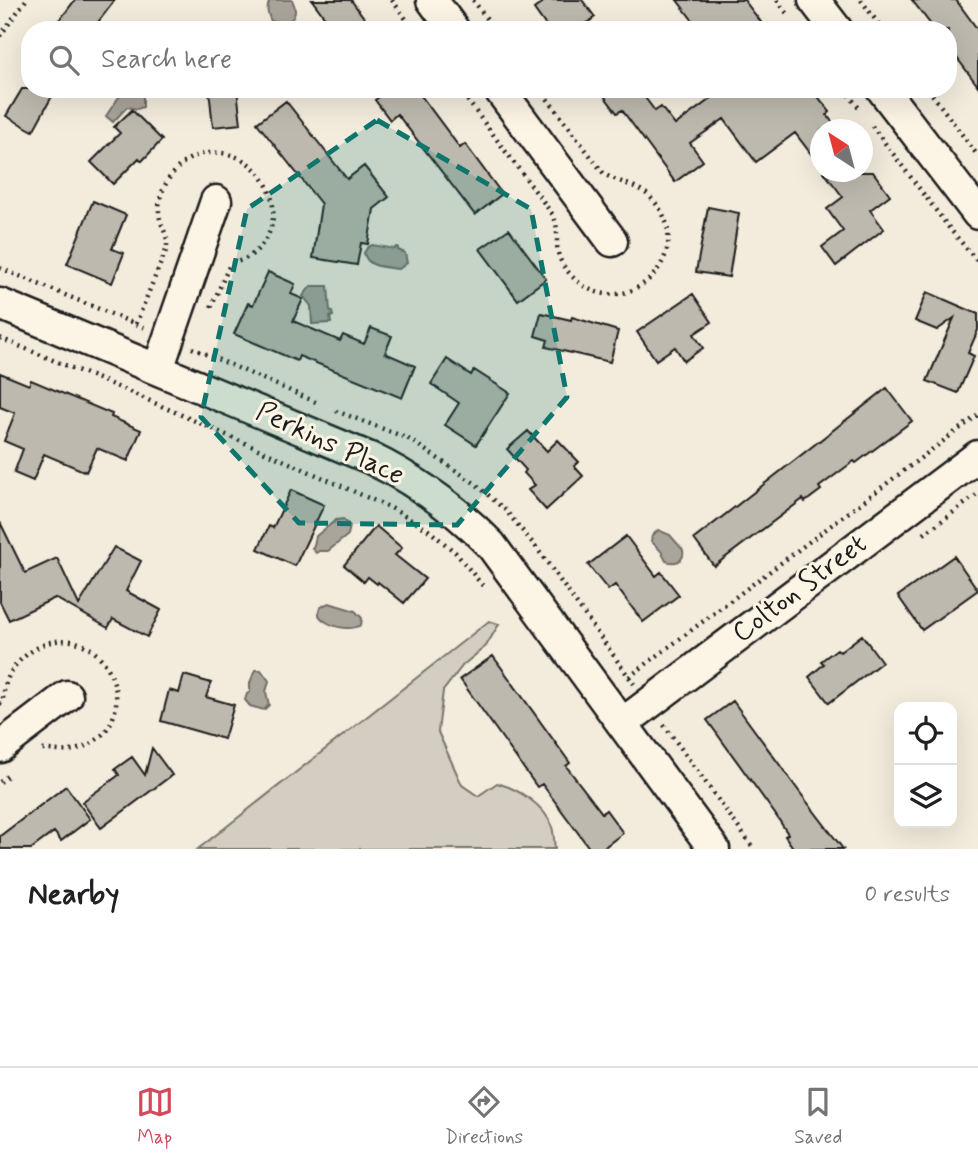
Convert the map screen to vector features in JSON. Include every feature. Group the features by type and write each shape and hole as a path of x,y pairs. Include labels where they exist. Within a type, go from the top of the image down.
{"street":[{"path":"432,0 447,21"},
{"path":"814,0 830,21"},
{"path":"506,98 612,241"},
{"path":"889,98 978,214"},
{"path":"158,369 216,201"},
{"name":"Perkins Place","path":"0,304 370,458 393,469 461,515 491,545 715,849"},
{"name":"Colton Street","path":"623,723 978,456"},
{"path":"0,747 67,696"}],"path":[{"path":"0,36 26,0"},
{"path":"391,0 407,21"},
{"path":"473,0 488,21"},
{"path":"861,0 876,21"},
{"path":"851,98 863,114"},
{"path":"935,98 978,156"},
{"path":"873,128 950,229 978,261"},
{"path":"0,338 132,393 391,508 427,529 455,552 485,588"},
{"path":"629,677 978,415"}],"highlighted area":[{"path":"377,120 531,209 567,397 457,525 299,523 201,417 247,209"}],"shaded area":[{"path":"270,0 292,0 295,11 289,21 271,21 268,6"},
{"path":"118,98 143,98 143,107 127,107 113,122 106,116"},
{"path":"372,245 395,249 398,247 398,250 405,253 407,263 399,269 369,262 364,253"},
{"path":"311,286 328,286 330,311 333,316 330,317 331,323 312,324 311,306 303,296"},
{"path":"343,519 350,526 348,535 328,551 316,553 312,548 316,536 336,520"},
{"path":"658,530 670,535 683,550 681,560 666,561 651,541"},
{"path":"329,603 355,611 362,618 361,625 344,628 321,618 321,608"},
{"path":"489,621 499,624 486,646 463,665 443,691 438,732 462,785 478,796 497,783 530,799 543,812 553,829 555,849 198,849"},
{"path":"255,670 261,670 269,681 266,692 269,705 264,710 250,706 245,700 250,692"}],"building":[{"path":"75,0 115,0 99,21 59,21"},
{"path":"312,0 351,0 366,21 327,21"},
{"path":"546,0 582,0 595,17 590,21 543,21 534,9"},
{"path":"677,0 744,0 760,21 693,21"},
{"path":"912,0 956,0 978,30 978,86 957,58 957,21 928,21"},
{"path":"21,91 21,98 51,98 33,131 6,116"},
{"path":"210,98 238,98 241,124 213,127"},
{"path":"423,98 460,148 465,144 502,194 475,215 397,114 390,120 375,100"},
{"path":"606,98 645,98 655,111 661,107 675,125 712,98 819,98 830,112 827,115 830,119 810,119 810,153 795,133 756,162 724,119 690,143 703,161 675,182 622,110 617,113"},
{"path":"286,101 347,179 364,166 389,197 374,209 368,244 361,243 357,265 313,258 321,204 257,123"},
{"path":"132,110 162,140 142,161 139,158 113,184 91,162 120,133 114,127"},
{"path":"873,172 890,195 870,210 884,229 836,266 822,247 843,231 827,209 843,197 832,182 873,182"},
{"path":"93,201 126,215 112,249 124,253 112,283 67,264"},
{"path":"708,207 739,213 729,277 696,272"},
{"path":"509,229 546,279 518,300 480,249"},
{"path":"268,272 295,284 291,294 303,299 293,321 340,341 343,335 364,344 371,328 392,336 385,353 415,366 402,398 299,356 297,361 234,334 248,303 253,305"},
{"path":"927,292 978,314 978,330 968,353 974,356 958,393 927,381 954,318 937,330 915,321"},
{"path":"693,294 712,322 694,334 703,348 684,361 675,347 656,360 637,332"},
{"path":"541,313 571,320 572,317 618,331 610,362 546,347 548,340 535,336"},
{"path":"447,359 471,375 474,370 510,393 476,445 445,425 459,403 431,384"},
{"path":"0,373 29,385 31,380 112,414 111,417 141,430 128,461 97,448 86,472 44,454 33,481 14,473 23,449 4,441 15,413 0,407"},
{"path":"887,388 912,421 819,487 821,490 805,502 803,499 714,566 694,539"},
{"path":"528,431 547,451 558,440 579,462 574,466 583,476 546,510 528,490 535,485 524,473 526,470 507,449"},
{"path":"291,490 324,505 295,566 258,549 269,526 273,528"},
{"path":"0,522 25,573 57,558 79,605 114,547 141,561 126,591 161,610 147,637 113,619 108,628 55,598 9,620 0,602"},
{"path":"376,526 402,548 395,555 425,579 404,603 378,582 377,584 368,577 364,582 344,565"},
{"path":"626,536 656,576 661,572 679,595 643,622 615,585 608,590 588,565"},
{"path":"954,556 978,590 922,630 898,596"},
{"path":"862,635 882,662 829,703 809,677 824,664 821,661 837,649 840,652"},
{"path":"493,656 570,763 566,766 602,813 606,810 623,833 602,849 590,849 542,784 537,787 460,679"},
{"path":"184,675 211,683 206,697 234,705 224,739 161,721 169,690 179,693"},
{"path":"733,701 843,849 794,849 775,814 707,720"},
{"path":"152,748 172,775 101,828 82,802 119,775 115,769 132,757 145,775"},
{"path":"66,786 90,819 61,841 54,832 31,849 0,849 0,836"}]}
